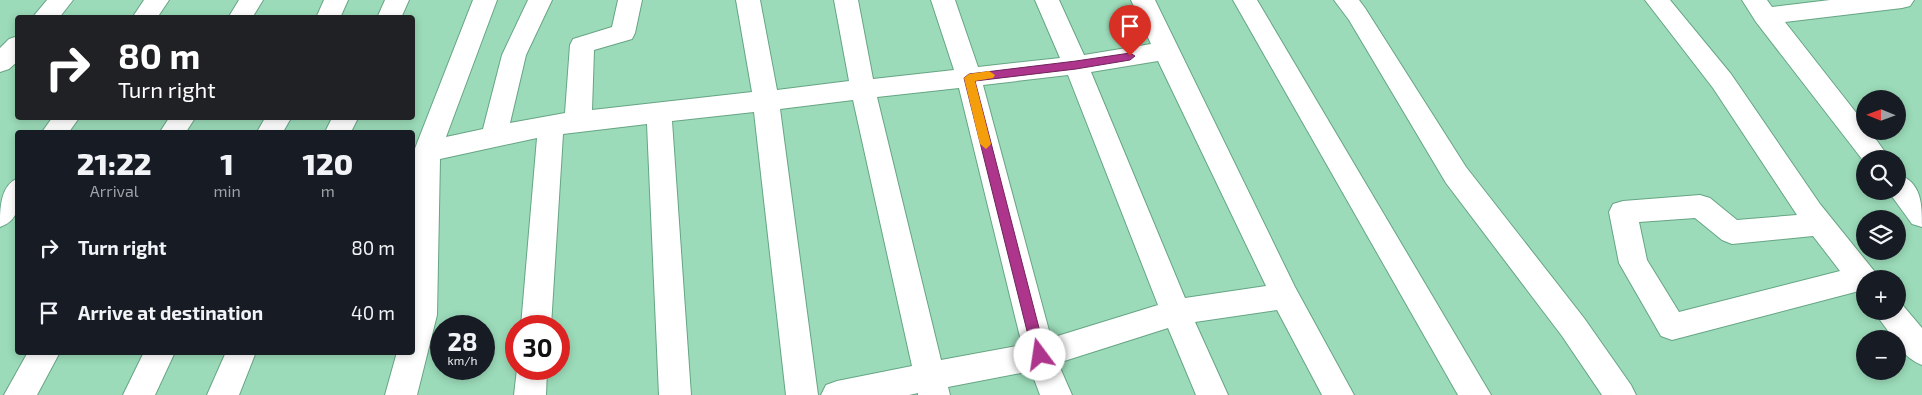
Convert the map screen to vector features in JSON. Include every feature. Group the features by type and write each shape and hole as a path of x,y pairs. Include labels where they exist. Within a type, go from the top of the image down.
{"street":[{"path":"47,15 60,0"},
{"path":"146,15 158,0"},
{"path":"242,15 251,0"},
{"path":"329,15 336,0"},
{"path":"390,15 397,0"},
{"path":"415,341 422,315 427,151 485,0"},
{"path":"494,137 514,55 540,0"},
{"path":"578,122 582,45 623,33 630,0"},
{"path":"748,0 766,101 802,395"},
{"path":"846,0 863,90 931,386"},
{"path":"943,0 969,78 1040,355 1056,395"},
{"path":"1047,0 1076,65 1176,312 1212,395"},
{"path":"1143,0 1285,296 1338,395"},
{"path":"1245,0 1475,395"},
{"path":"1346,0 1357,14 1456,175 1573,327 1620,395"},
{"path":"1657,0 1722,81 1820,224 1857,270"},
{"path":"1760,8 1902,0"},
{"path":"1760,8 1870,150"},
{"path":"0,63 15,48"},
{"path":"427,151 551,125 1076,65 1166,50"},
{"path":"659,113 675,395"},
{"path":"537,315 551,125"},
{"path":"0,216 15,194"},
{"path":"1906,195 1922,216"},
{"path":"1820,224 1732,232 1700,206 1623,212 1633,263 1672,328 1856,281"},
{"path":"837,395 931,386 1040,355 1176,312 1285,296"},
{"path":"1897,320 1922,351"},
{"path":"20,395 43,355"},
{"path":"139,395 159,355"},
{"path":"222,395 240,355"},
{"path":"401,395 411,355"},
{"path":"530,395 531,380"}],"slow traffic":[{"path":"986,144 969,78 989,75"}],"route":[{"path":"1040,355 969,78 1076,65 1130,56"}]}
